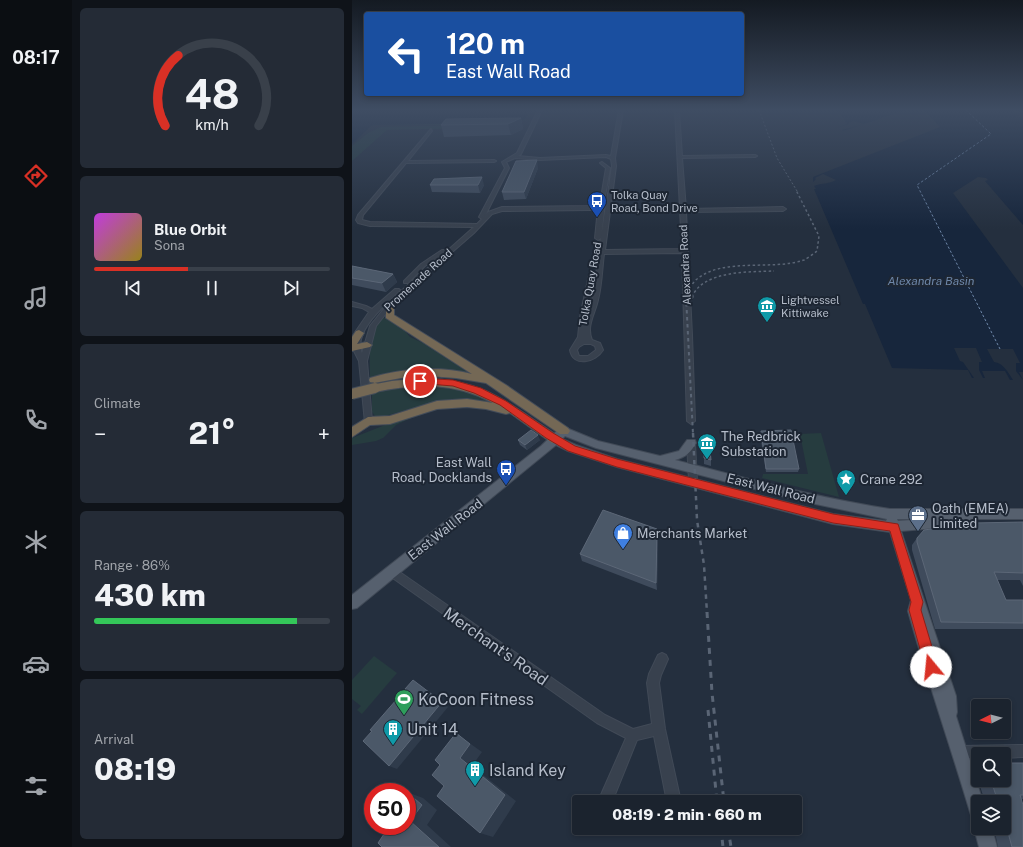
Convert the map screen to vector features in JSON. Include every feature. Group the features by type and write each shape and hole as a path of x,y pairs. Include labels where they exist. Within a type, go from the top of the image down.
{"highway":[{"path":"390,304 388,316 502,388 564,431"},
{"path":"359,333 353,346 367,345"},
{"path":"352,395 375,384 405,374 444,372 463,374 502,388"},
{"path":"352,387 420,381 462,385 490,396 530,421 556,440"},
{"path":"352,433 368,421 374,422 385,420 427,407 460,403 494,406 530,421"}],"main road":[{"name":"East Wall Road","path":"352,603 556,440 564,431 596,444 801,496 873,512 890,514 1023,514"},
{"name":"East Wall Road","path":"556,440 572,448 617,463 693,481 833,518 894,527 971,520 994,514"},
{"path":"659,459 678,456 687,449 691,443"},
{"path":"890,514 917,602 915,610 927,653 940,696 950,720 973,795"},
{"path":"985,835 988,847"}],"street":[{"path":"416,150 359,217 358,219 360,222 432,223 462,226 474,224"},
{"name":"Promenade Road","path":"359,333 380,304 474,224 487,207 509,163 520,150"},
{"path":"601,159 611,150"},
{"name":"Tolka Quay Road","path":"602,219 608,202 615,150"},
{"name":"Alexandra Road","path":"680,150 691,371 689,389 691,421"},
{"path":"680,157 755,156"},
{"name":"Tolka Quay Road","path":"589,342 586,335 586,330 594,301 602,219 600,204 603,198 608,168 601,159"},
{"path":"405,162 494,161 509,163 522,161 613,159"},
{"name":"Promenade Road","path":"368,421 363,361 372,326 390,304 472,232 492,211 495,201 509,172 509,163"},
{"path":"495,201 498,205 506,207 583,206 608,202"},
{"path":"492,211 502,209 590,208 600,204"},
{"path":"590,208 598,212 602,219"},
{"path":"682,211 783,209"},
{"path":"462,226 465,228 463,234"},
{"path":"599,252 684,250"},
{"name":"Tolka Quay Road","path":"577,345 581,337 599,252"},
{"path":"352,304 364,307 373,312"},
{"path":"364,307 380,304"},
{"path":"589,342 598,344 600,348 598,354 591,358 582,359 574,355 573,350 577,345 589,342"},
{"name":"Promenade Road","path":"353,346 363,361"},
{"path":"691,443 693,481"},
{"name":"Merchant's Road","path":"391,571 601,719 633,735"},
{"path":"662,659 655,674 653,683 673,795"},
{"path":"608,795 633,735 660,729"},
{"path":"960,752 1023,751"}],"green space":[{"path":"352,150 365,150 352,161"},
{"path":"383,317 405,331 410,337 423,343 469,373 401,371 370,377 370,345 374,329"},
{"path":"403,386 456,386 498,404 482,401 453,401 425,405 382,417 375,416 372,412 372,394 377,390"},
{"path":"413,414 411,418 396,425 383,438 376,441 352,445 352,438"},
{"path":"821,433 839,497 762,478 763,474 808,474 800,434"},
{"path":"374,656 397,673 362,714 357,710 361,706 352,699 352,680"}],"water":[{"name":"Alexandra Basin","path":"883,150 1023,150 1023,225 985,181 988,180 986,178 978,177 953,193 1023,288 1023,372 1019,372 1023,380 1016,371 1016,363 1020,363 1013,349 987,349 994,362 1003,366 1013,380 1010,380 1005,371 982,371 985,378 983,378 979,370 979,362 982,362 976,348 954,348 960,361 963,362 974,378 972,378 968,370 892,368 814,189 816,189 814,186 836,180 823,174 815,178 816,179 813,182 813,177"}],"building":[{"path":"537,160 524,192 502,192 516,161"},
{"path":"482,177 478,185 430,185 434,179"},
{"path":"352,266 393,274 382,283 352,278"},
{"path":"531,430 538,435 525,445 518,440"},
{"path":"791,430 799,469 766,469 761,431"},
{"path":"704,450 710,450 711,460 704,458"},
{"name":"Merchants Market","path":"603,510 657,529 656,583 580,554"},
{"path":"1023,522 1023,573 994,572 1006,600 1023,600 1023,623 941,622 917,538 924,530 973,523"},
{"path":"413,680 442,702 389,766 363,741 372,731 370,730 397,699 399,700 407,691 405,689"},
{"name":"Island Key","path":"456,733 470,744 460,758 505,795 480,833 437,796 444,786 432,775 440,765 435,760"},
{"path":"1011,763 1023,763 1023,795 1020,795 1023,805 1023,847 1012,847 1009,835 1011,835 1011,795 996,795 993,787 1011,787"},
{"path":"416,800 422,805 416,813"},
{"path":"416,826 439,847 382,847 378,843 383,835 416,835"}],"ferry route":[{"path":"968,150 917,185 1000,349"}],"railway":[{"path":"774,150 777,158 797,191"},
{"path":"686,296 694,282 708,272 734,266 778,265 791,263 804,260 817,251 819,236 796,190"},
{"path":"692,297 698,288 716,277 728,274 774,271"},
{"path":"686,296 693,434"},
{"path":"689,305 693,296"},
{"path":"693,433 697,520 704,565 707,613"},
{"path":"707,612 712,693 723,795"},
{"path":"708,710 716,795"},
{"path":"722,835 723,847"},
{"path":"729,835 731,847"}],"place":[{"name":"Tolka Quay Road, Bond Drive","path":"597,218"},
{"name":"Lightvessel Kittiwake","path":"767,323"},
{"name":"The Redbrick Substation","path":"707,460"},
{"name":"East Wall Road, Docklands","path":"506,486"},
{"name":"Crane 292","path":"846,496"},
{"name":"Oath (EMEA) Limited","path":"918,532"},
{"name":"Merchants Market","path":"623,550"},
{"name":"KoCoon Fitness","path":"404,716"},
{"name":"Unit 14","path":"393,746"},
{"name":"Island Key","path":"475,787"}],"route":[{"path":"420,381 453,383 490,396 530,421 550,436 584,453 617,463 833,518 861,524 894,527 917,602 915,610 931,667"}]}
